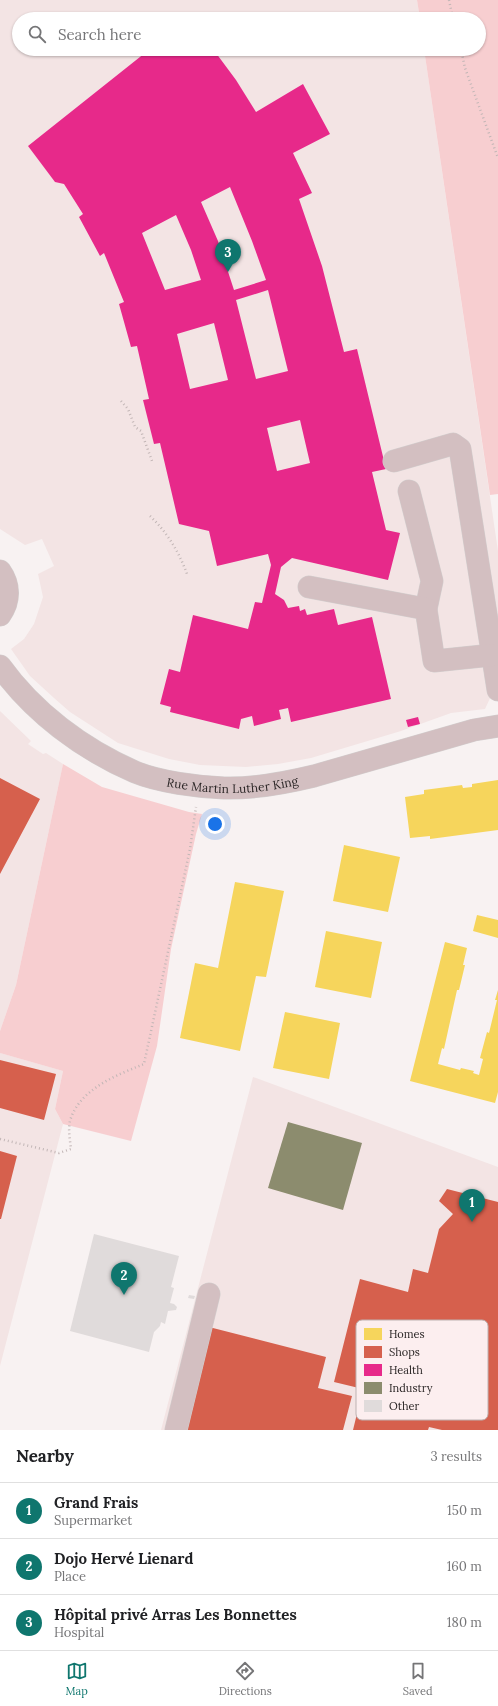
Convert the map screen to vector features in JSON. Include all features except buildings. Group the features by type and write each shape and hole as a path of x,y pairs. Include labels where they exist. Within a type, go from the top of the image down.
{"street":[{"path":"394,461 453,444 460,449 498,690"},
{"path":"409,491 432,581 426,609 434,661 492,655"},
{"path":"0,571 8,588 8,599 0,615"},
{"path":"309,587 426,609"},
{"name":"Rue Martin Luther King","path":"0,666 39,710 71,735 114,762 136,772 158,778 208,786 237,788 292,781 474,730 498,726"},
{"path":"176,1430 209,1294"}],"path":[{"path":"449,0 452,12"},
{"path":"462,56 465,68 498,158"},
{"path":"122,401 128,410 135,427 141,431 152,461"},
{"path":"150,516 168,536 182,560 187,574"},
{"path":"0,1139 59,1153 71,1149 69,1134 70,1121 82,1099 115,1076 144,1064 190,849 196,807"}],"shaded area":[{"path":"0,0 417,0 419,12 12,12 12,56 425,56 498,551 498,694 492,694 485,709 451,713 401,731 311,758 278,764 246,767 200,765 169,759 118,743 70,712 54,698 30,676 11,649 24,639 34,624 43,597 38,574 54,566 42,539 25,545 0,529"},
{"path":"417,0 498,0 498,494 490,495 425,56 486,56 486,12 419,12"},
{"path":"0,711 31,741 28,744 43,754 46,753 63,764 16,985 0,1031"},
{"path":"63,764 102,787 189,812 202,814 196,834 171,949 157,1046 131,1141 63,1124 55,1109 63,1071 0,1053 0,1031 16,985"},
{"path":"0,1053 63,1071 55,1109 63,1124 0,1366"},
{"path":"253,1077 498,1167 498,1430 161,1430"}],"place":[{"name":"Hôpital privé Arras Les Bonnettes","path":"228,272"},
{"name":"Grand Frais","path":"472,1222"},
{"name":"Dojo Hervé Lienard","path":"124,1295"}]}
